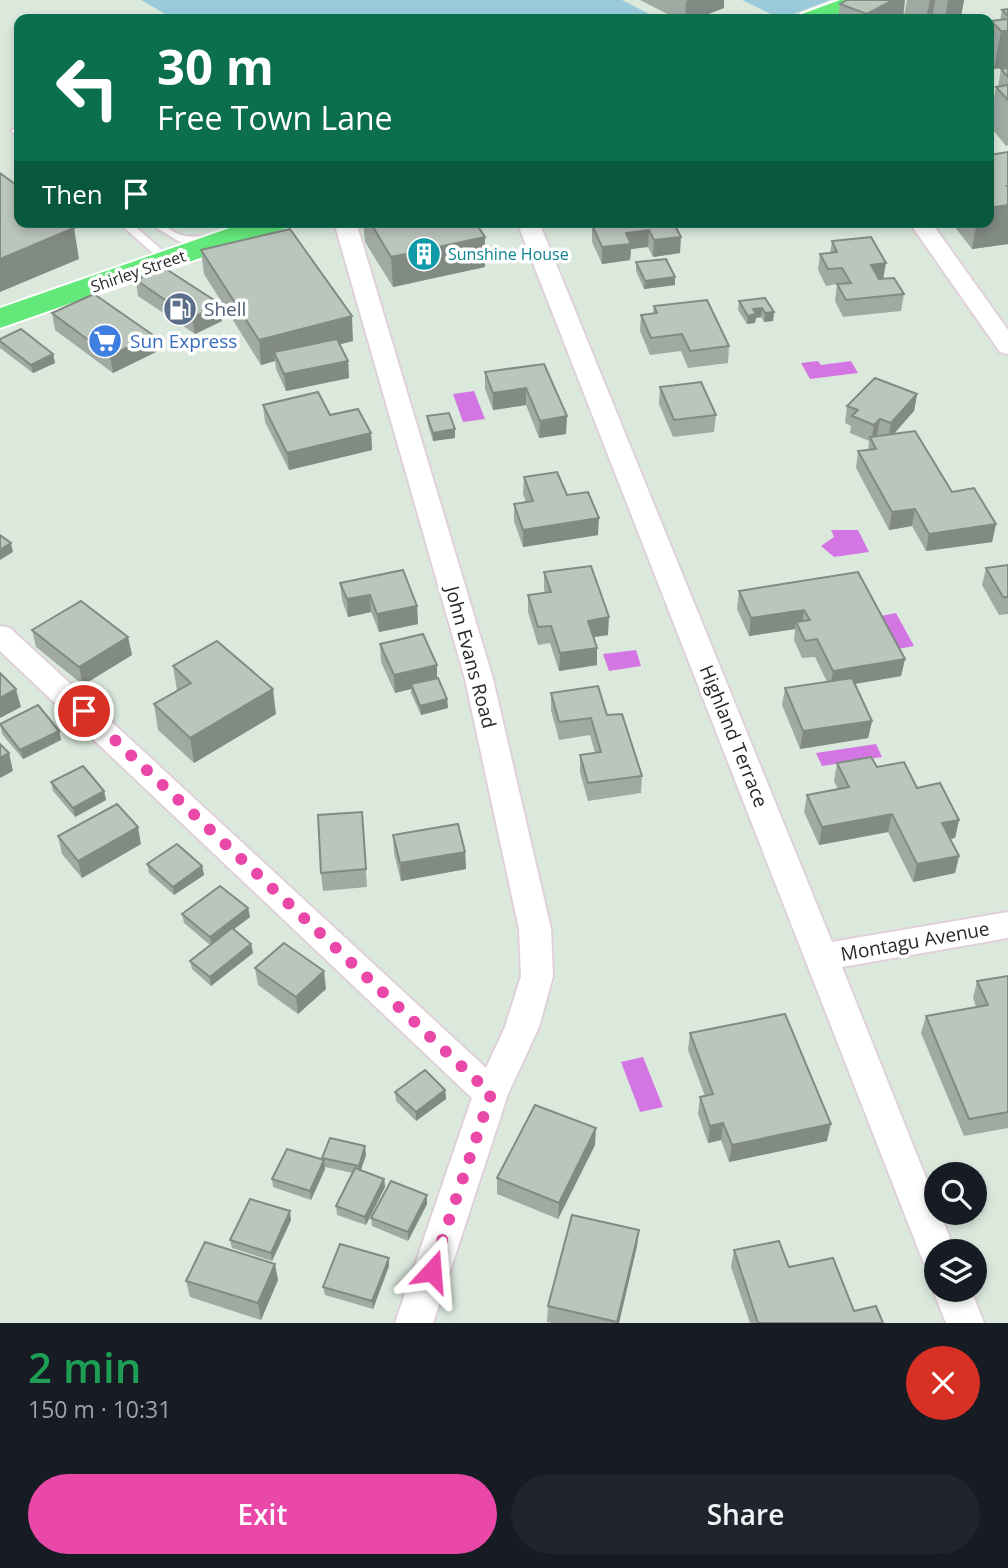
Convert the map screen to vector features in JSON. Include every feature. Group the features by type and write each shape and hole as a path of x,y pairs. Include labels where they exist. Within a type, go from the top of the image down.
{"highway":[{"path":"825,14 863,0"},
{"name":"Shirley Street","path":"0,319 259,228"}],"street":[{"name":"John Evans Road","path":"347,228 479,679 535,929 537,976 522,1027 491,1094 414,1323"},
{"name":"Highland Terrace","path":"530,228 932,1239"},
{"path":"924,228 1008,346"},
{"path":"0,635 491,1094"},
{"name":"Montagu Avenue","path":"822,957 1008,925"},
{"path":"957,1302 965,1323"}],"lane":[{"path":"130,228 168,261"},
{"path":"162,228 180,239 225,240"}],"shaded area":[{"path":"141,0 622,0 649,14 165,14"},
{"path":"742,0 830,0 794,14 771,14"},
{"path":"818,361 821,365 851,361 858,373 810,379 801,363"},
{"path":"474,391 485,419 463,422 453,394"},
{"path":"831,530 858,530 869,552 834,557 821,546 834,537"},
{"path":"896,613 914,646 898,649 881,616"},
{"path":"636,650 641,666 609,671 603,654"},
{"path":"876,744 882,757 822,766 816,753"},
{"path":"643,1057 663,1107 640,1112 621,1062"}],"building":[{"path":"847,0 893,0 867,14 840,4"},
{"path":"1008,19 1008,31 1001,31 994,21"},
{"path":"1008,68 1008,77 1001,69"},
{"path":"1008,85 1008,100 996,87"},
{"path":"1008,152 1008,205 994,207 994,154"},
{"path":"0,173 14,183 14,228 74,228 0,259"},
{"path":"374,228 479,228 485,237 391,257"},
{"path":"593,228 676,228 681,237 654,240 649,230 626,233 631,244 602,247"},
{"path":"290,229 352,316 259,340 201,250"},
{"path":"871,237 886,263 871,265 879,279 894,278 904,294 846,300 837,284 851,283 842,268 828,269 820,254 837,252 832,241"},
{"path":"666,259 675,277 645,281 636,262"},
{"path":"163,267 220,304 192,318 136,280"},
{"path":"94,294 153,335 110,356 52,313"},
{"path":"765,298 774,312 765,313 762,308 753,309 756,314 748,316 739,301"},
{"path":"707,300 729,346 690,351 682,334 651,338 641,315 657,313 654,306"},
{"path":"21,329 53,354 31,365 0,341"},
{"path":"337,339 348,361 284,374 274,352"},
{"path":"544,364 567,416 540,421 526,388 493,393 485,372"},
{"path":"875,378 917,394 891,423 880,419 874,425 852,416 858,410 847,406"},
{"path":"701,382 716,415 674,420 660,387"},
{"path":"318,392 330,415 358,409 371,433 287,453 263,405"},
{"path":"449,413 455,429 433,433 427,416"},
{"path":"915,431 952,492 974,488 996,524 929,534 915,509 892,512 858,451 876,449 870,437"},
{"path":"557,472 567,495 588,492 599,518 523,530 514,504 533,501 524,477"},
{"path":"0,535 11,543 0,550"},
{"path":"1008,565 1008,597 1003,597 986,568"},
{"path":"591,566 609,617 588,621 597,648 560,653 551,626 538,627 528,595 551,592 544,572"},
{"path":"403,570 417,606 377,614 370,595 347,599 340,583"},
{"path":"858,572 905,659 833,671 817,639 805,641 796,622 810,620 804,610 751,618 739,591"},
{"path":"81,601 128,637 79,667 32,630"},
{"path":"423,634 437,665 394,675 380,644"},
{"path":"217,641 273,689 190,738 154,704 191,683 173,666"},
{"path":"0,673 16,689 0,698"},
{"path":"438,678 447,699 420,706 411,684"},
{"path":"852,678 872,721 803,731 785,688"},
{"path":"598,686 607,715 622,714 642,776 588,783 580,755 601,752 591,718 559,722 551,693"},
{"path":"38,705 59,731 20,750 0,724"},
{"path":"0,744 9,753 0,758"},
{"path":"871,757 877,767 904,762 917,788 940,783 959,820 942,823 959,856 917,864 892,814 822,827 807,795 849,787 837,763"},
{"path":"83,766 104,791 73,808 51,782"},
{"path":"117,804 138,827 78,861 58,836"},
{"path":"362,812 366,869 321,873 318,815"},
{"path":"458,824 465,852 400,863 393,835"},
{"path":"177,844 202,866 173,887 147,864"},
{"path":"220,886 248,908 210,937 182,914"},
{"path":"232,928 251,944 210,977 190,961"},
{"path":"284,943 324,971 296,997 255,968"},
{"path":"1008,976 1008,1112 969,1119 926,1016 988,1005 977,981"},
{"path":"785,1014 831,1124 732,1145 723,1123 710,1126 700,1097 713,1094 690,1033"},
{"path":"425,1070 445,1090 416,1112 395,1092"},
{"path":"535,1105 596,1128 559,1203 497,1178"},
{"path":"330,1138 365,1146 359,1166 322,1158"},
{"path":"287,1149 324,1160 310,1191 272,1179"},
{"path":"355,1168 384,1179 365,1217 336,1206"},
{"path":"391,1181 427,1195 408,1232 371,1218"},
{"path":"250,1199 290,1211 271,1253 230,1240"},
{"path":"572,1215 639,1230 617,1322 548,1306"},
{"path":"779,1241 789,1267 833,1258 854,1311 876,1306 883,1323 758,1323 734,1250"},
{"path":"205,1242 275,1264 258,1303 186,1281"},
{"path":"340,1244 389,1258 372,1301 323,1287"}],"place":[{"name":"Sunshine House","path":"424,254"},
{"name":"Shell","path":"180,309"},
{"name":"Sun Express","path":"105,341"}],"route":[{"path":"84,711 491,1094 432,1271"}]}
